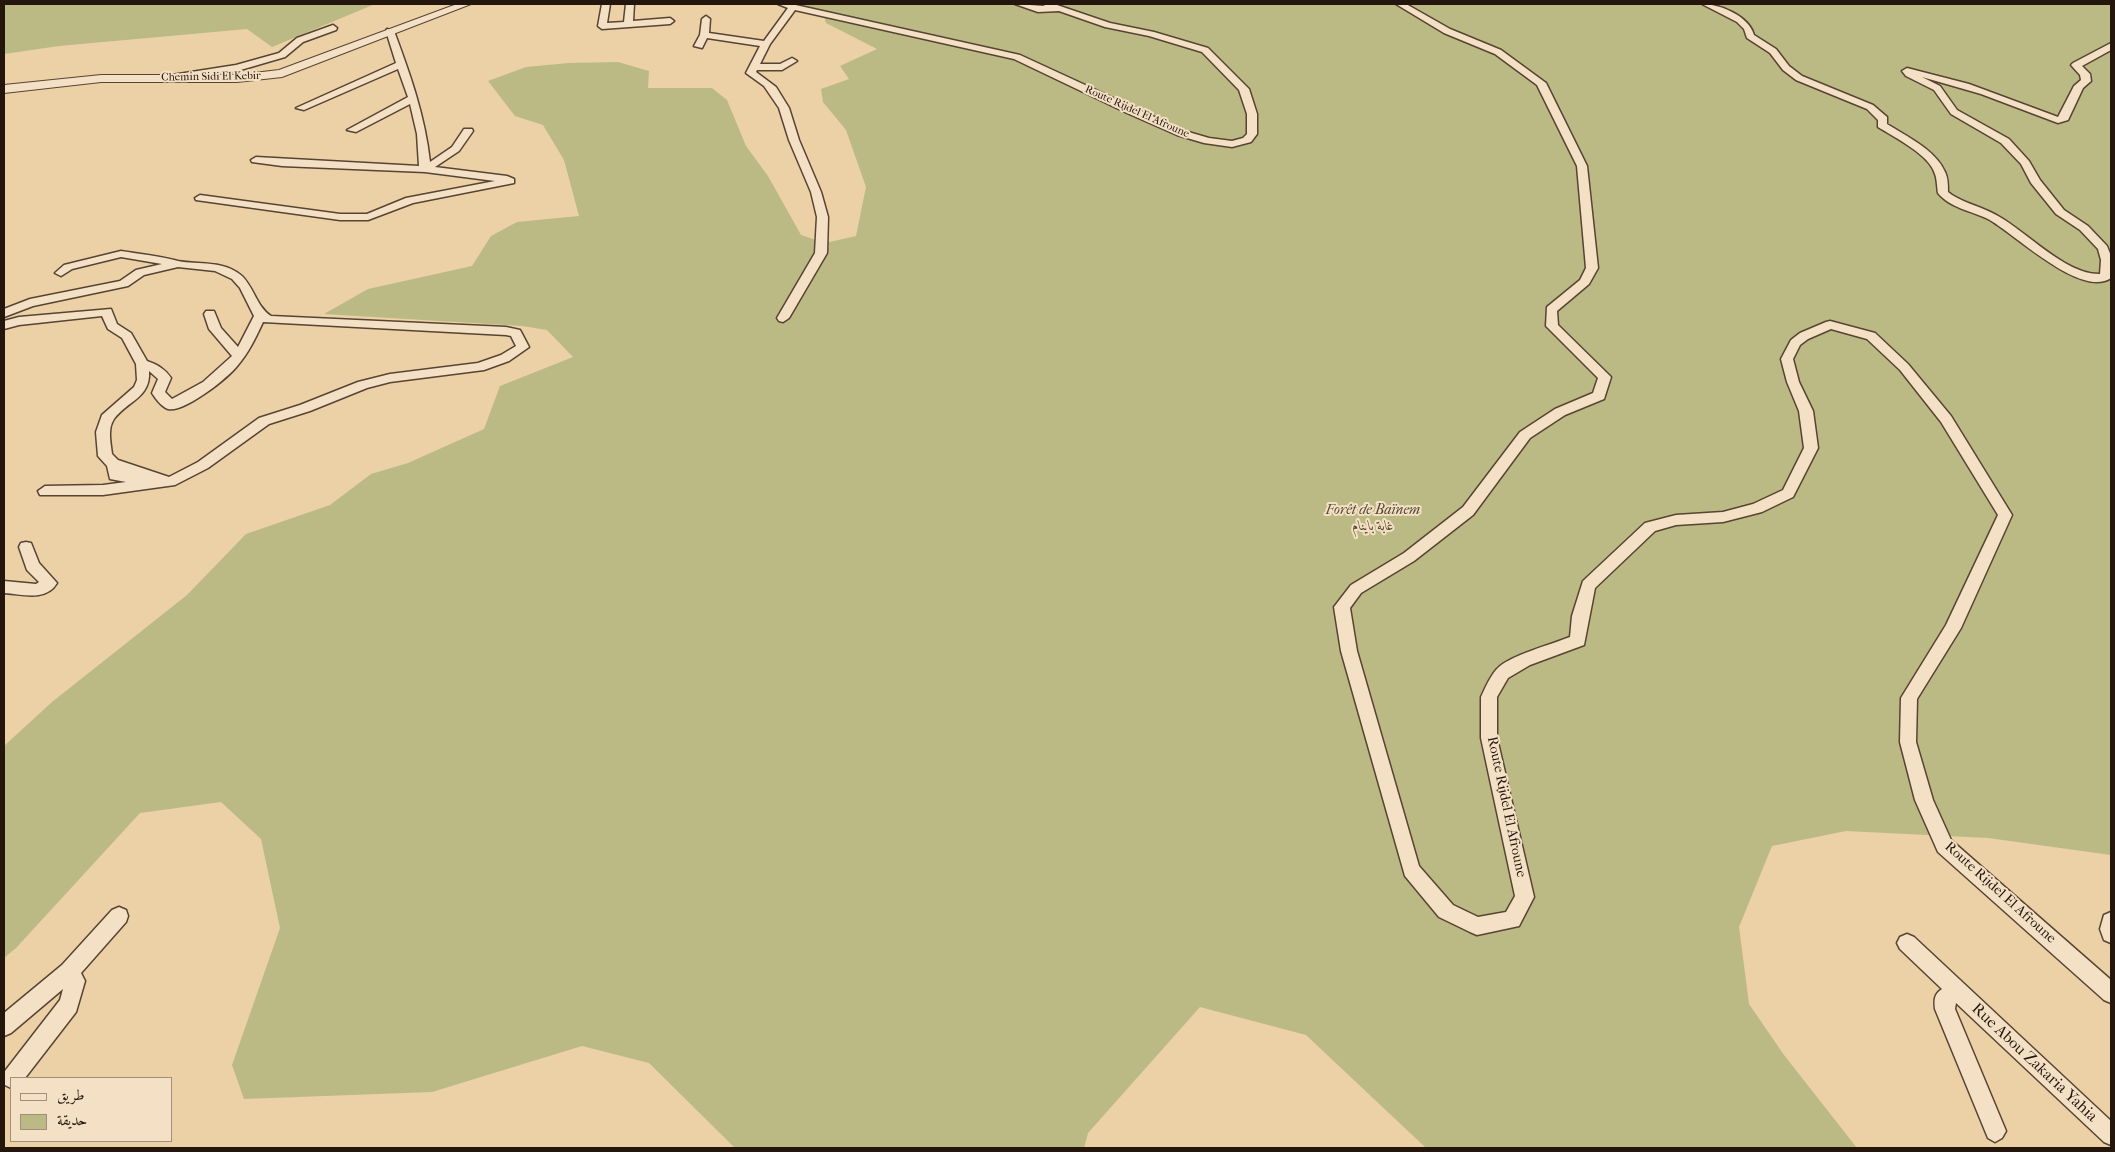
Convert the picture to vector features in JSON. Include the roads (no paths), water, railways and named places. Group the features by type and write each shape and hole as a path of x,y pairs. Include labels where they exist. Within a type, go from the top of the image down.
{"street":[{"name":"Chemin Sidi El Kebir","path":"4,88 66,81 236,78 282,73 466,4"},
{"path":"606,4 602,26 670,21"},
{"path":"628,24 630,4"},
{"path":"1019,4 1038,9 1064,9"},
{"name":"Route Rijdel El Afroune","path":"788,5 1017,57 1130,111 1181,133 1208,141 1232,144 1247,140 1252,134 1252,114 1244,89 1205,50 1150,34 1108,25 1046,4"},
{"name":"Route Rijdel El Afroune","path":"1400,4 1428,18 1447,31 1498,52 1541,83 1582,166 1592,268 1585,282 1551,310 1552,326 1605,376 1599,396 1560,412 1525,435 1468,511 1409,557 1356,589 1342,607 1349,651 1411,870 1446,911 1453,915 1477,926 1512,920 1525,897 1489,738 1489,697 1502,673 1524,660 1578,641 1580,616 1588,585 1650,527 1676,520 1722,517 1757,508 1788,492 1811,448 1806,411 1793,382 1787,359 1795,343 1804,336 1830,325 1871,336 1904,367 1946,419 2005,515 1953,628 1909,698 1908,742 1924,800 1944,846 2111,993"},
{"path":"1706,4 1740,20 1748,28 1750,36 1773,51 1786,68 1799,78 1810,84 1858,101 1877,112 1883,119 1882,125 1887,130 1917,146 1937,166 1941,174 1943,193 1950,199 1994,218 2031,245 2071,269 2097,280 2106,277 2107,260 2102,248 2084,228 2060,212 2035,181 2026,163 2006,141 1954,112 1937,88 1908,74 1907,71 1945,78 1972,86 2058,120 2064,118 2079,86 2086,82 2085,74 2076,64 2111,46"},
{"path":"783,318 817,263 823,246 824,221 819,194 795,143 786,112 763,77 750,73 788,5"},
{"path":"700,46 704,35 706,19"},
{"path":"172,78 237,68 259,62 282,54 300,40 333,28"},
{"path":"390,31 413,98 422,134 425,169"},
{"path":"704,35 766,44"},
{"path":"753,68 782,67 792,61"},
{"path":"301,108 401,64"},
{"path":"352,130 413,98"},
{"path":"425,169 451,153 465,140 468,131"},
{"path":"200,198 340,217 368,217 410,200 510,182 507,179 425,169 282,163 256,160"},
{"path":"45,491 103,490 170,482 203,465 264,421 305,408 363,385 390,378 480,366 505,358 523,347 516,333 506,330 268,320 262,316 245,287 236,277 217,268 178,264 121,254 68,267 61,273"},
{"path":"4,313 30,303 124,284 140,272 178,264"},
{"path":"4,325 19,321 107,312 112,326 127,336 142,364 143,380 140,389 107,418 103,432 105,456 114,464 114,476 170,482"},
{"path":"210,314 215,329 239,356"},
{"path":"142,364 156,369 165,378 158,393 170,404 188,399 210,383 239,356 262,316"},
{"path":"4,587 39,590 47,586 48,583 32,566 26,547"},
{"path":"4,1026 70,972 119,916"},
{"path":"2111,921 2109,929 2111,934"},
{"name":"Rue Abou Zakaria Yahia","path":"1907,943 2111,1134"},
{"path":"14,1077 69,1005 75,981 70,972"},
{"name":"Rue Abou Zakaria Yahia","path":"1958,991 1944,999 1945,1009 1995,1131"}],"park label":[{"name":"Forêt de Baïnem غابة باينام","path":"1373,520"}]}
